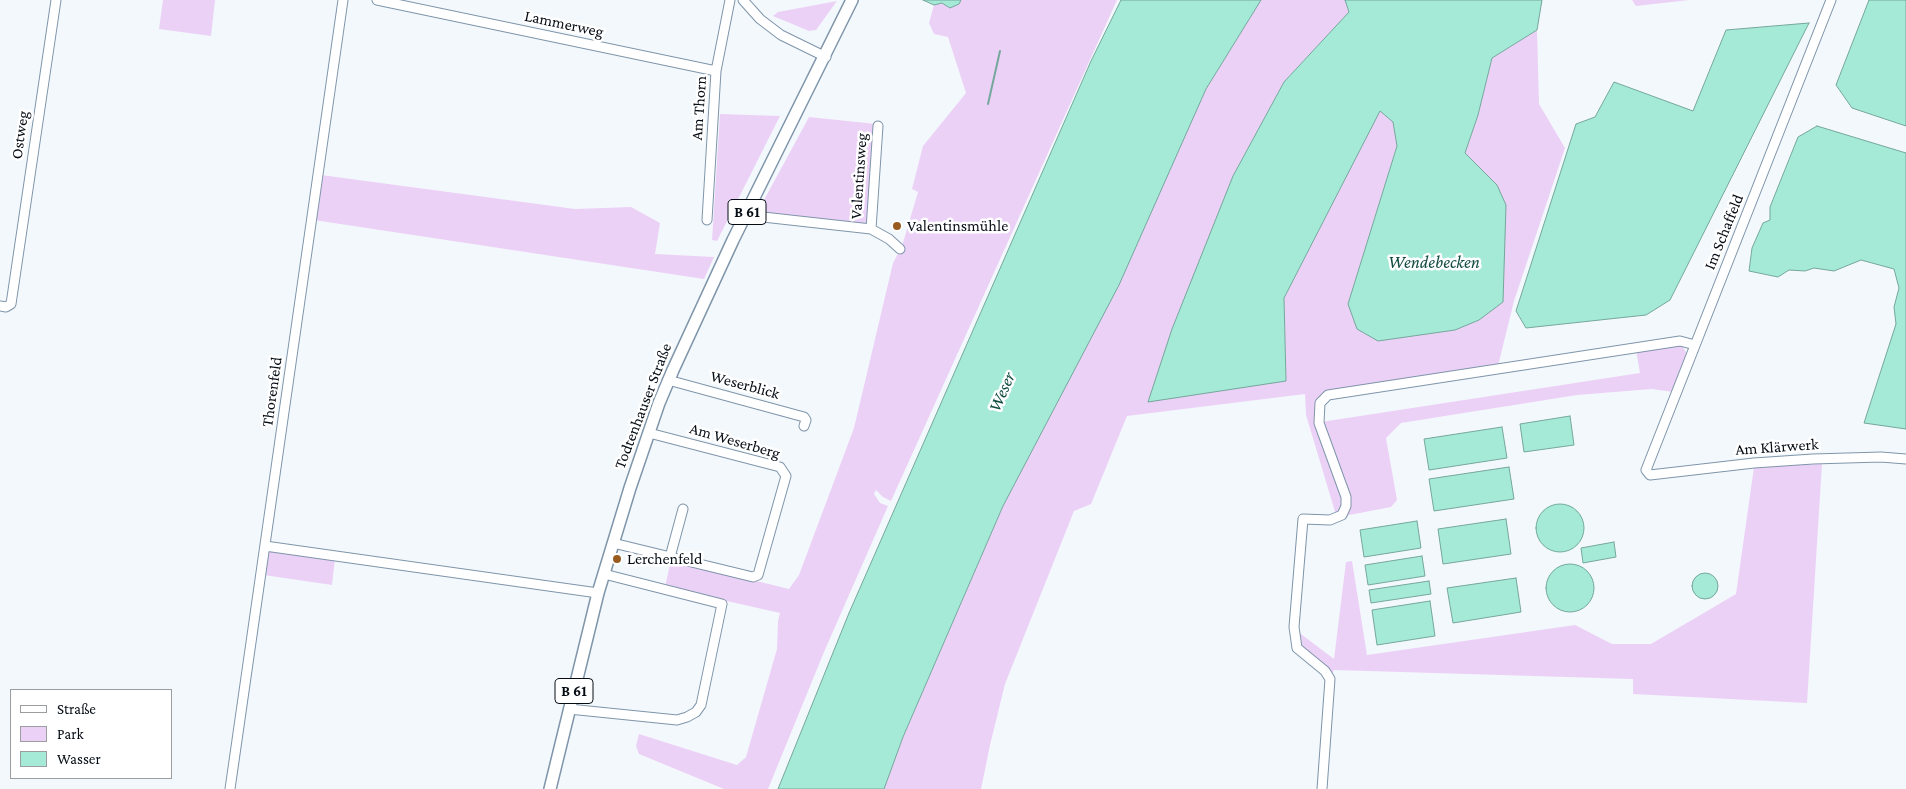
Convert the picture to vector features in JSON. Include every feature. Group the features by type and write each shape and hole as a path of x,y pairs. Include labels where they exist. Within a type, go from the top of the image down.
{"main road":[{"name":"B 61","path":"826,57 850,5"},
{"name":"Todtenhauser Straße","path":"550,789 598,593 649,433 668,380 745,215 826,57"}],"street":[{"name":"Ostweg","path":"0,306 6,307 11,304 56,0"},
{"name":"Thorenfeld","path":"230,789 343,0"},
{"name":"Lammerweg","path":"377,0 716,71"},
{"name":"Am Thorn","path":"707,220 716,71 730,0"},
{"path":"743,0 760,20 781,35 826,57"},
{"name":"Im Schaffeld","path":"1650,475 1646,470 1831,0"},
{"name":"Valentinsweg","path":"870,229 878,126"},
{"name":"Valentinsweg","path":"745,215 870,229 889,239 900,249"},
{"path":"1322,789 1330,679 1325,671 1297,648 1294,627 1303,519 1330,520 1342,515 1346,506 1346,497 1319,423 1320,403 1328,395 1680,341 1695,345"},
{"name":"Weserblick","path":"668,380 804,417 806,420 804,426"},
{"name":"Am Weserberg","path":"649,433 780,467 786,476 756,577 670,557"},
{"name":"Am Klärwerk","path":"1650,475 1754,463 1814,459 1906,458"},
{"path":"613,543 670,557 683,509"},
{"path":"265,546 598,593"},
{"path":"570,708 677,720 696,712 701,705 722,604 604,574"}],"green space":[{"path":"163,0 215,0 211,36 159,29"},
{"path":"961,0 1117,0 891,501 883,497 876,490 874,494 880,503 888,506 824,652 768,789 724,789 639,754 636,746 639,734 737,765 746,757 777,649 780,613 665,587 671,560 789,589 799,575 854,428 893,263 902,246 918,192 912,189 923,146 966,93 948,37 934,34 929,23 934,5 942,3 959,4"},
{"path":"1261,0 1345,0 1349,12 1284,82 1233,176 1286,381 1284,298 1380,110 1393,122 1397,145 1348,304 1378,341 1454,330 1479,320 1497,185 1465,153 1478,115 1492,58 1537,30 1539,104 1565,148 1514,301 1498,366 1326,392 1317,403 1315,413 1316,423 1344,506 1336,515 1306,415 1305,394 1127,416 1091,504 1074,511 1005,684 981,789 884,789 903,737 1003,506 1206,89"},
{"path":"1632,0 1689,0 1636,6"},
{"path":"837,1 816,30 809,31 773,16 778,12"},
{"path":"720,114 780,116 717,241 712,240"},
{"path":"809,117 876,124 869,220 863,225 757,213"},
{"path":"321,175 575,209 631,207 660,223 655,254 714,257 704,279 314,220"},
{"path":"1680,343 1688,355 1673,392 1652,389 1577,395 1401,423 1386,438 1397,500 1391,507 1344,516 1348,507 1321,422 1640,373 1636,350"},
{"path":"1822,464 1807,703 1633,694 1633,679 1334,670 1332,674 1298,647 1297,631 1334,659 1346,562 1352,561 1367,655 1575,625 1612,644 1651,644 1736,594 1754,467"},
{"path":"267,548 335,558 332,585 264,575"}],"water":[{"path":"923,0 961,0 959,4 950,8 942,3 934,5"},
{"name":"Weser","path":"1121,0 1261,0 1206,89 1119,285 1003,506 903,737 884,789 778,789 849,613 1091,61"},
{"name":"Wendebecken","path":"1345,0 1542,0 1537,30 1492,58 1478,115 1465,153 1497,185 1506,205 1503,302 1479,320 1455,330 1378,341 1357,329 1348,304 1397,146 1393,122 1380,111 1284,298 1286,381 1148,402 1172,329 1233,176 1284,82 1349,12"},
{"path":"1869,0 1906,0 1906,126 1852,108 1836,85"},
{"path":"1809,23 1670,300 1646,315 1526,328 1516,311 1576,124 1595,117 1614,82 1693,111 1726,30"},
{"path":"1817,126 1906,153 1906,429 1864,423 1896,324 1894,307 1899,288 1894,269 1861,260 1834,271 1814,268 1805,271 1789,270 1778,277 1749,271 1752,248 1763,223 1770,220 1770,207 1798,137"},
{"path":"1570,416 1574,445 1524,452 1520,424"},
{"path":"1502,427 1507,458 1429,470 1424,439"},
{"path":"1509,467 1514,499 1434,511 1429,479"},
{"path":"1555,504 1565,504 1577,511 1584,523 1584,533 1577,545 1565,552 1555,552 1547,548 1540,541 1536,533 1536,523 1540,515 1547,508"},
{"path":"1506,519 1511,554 1443,564 1438,529"},
{"path":"1417,521 1421,548 1364,557 1360,530"},
{"path":"1614,542 1616,557 1583,563 1581,548"},
{"path":"1422,556 1425,576 1368,585 1365,565"},
{"path":"1565,564 1575,564 1587,571 1594,583 1594,593 1587,605 1575,612 1565,612 1557,608 1550,601 1546,593 1546,583 1550,575 1557,568"},
{"path":"1705,573 1714,577 1718,586 1714,595 1705,599 1696,595 1692,586 1696,577"},
{"path":"1516,578 1521,612 1453,623 1447,588"},
{"path":"1429,581 1431,594 1371,603 1369,590"},
{"path":"1430,601 1435,636 1377,645 1372,610"}],"waterway":[{"path":"988,104 1000,51"}],"place":[{"name":"Valentinsmühle","path":"897,226"},
{"name":"Lerchenfeld","path":"617,559"}]}
